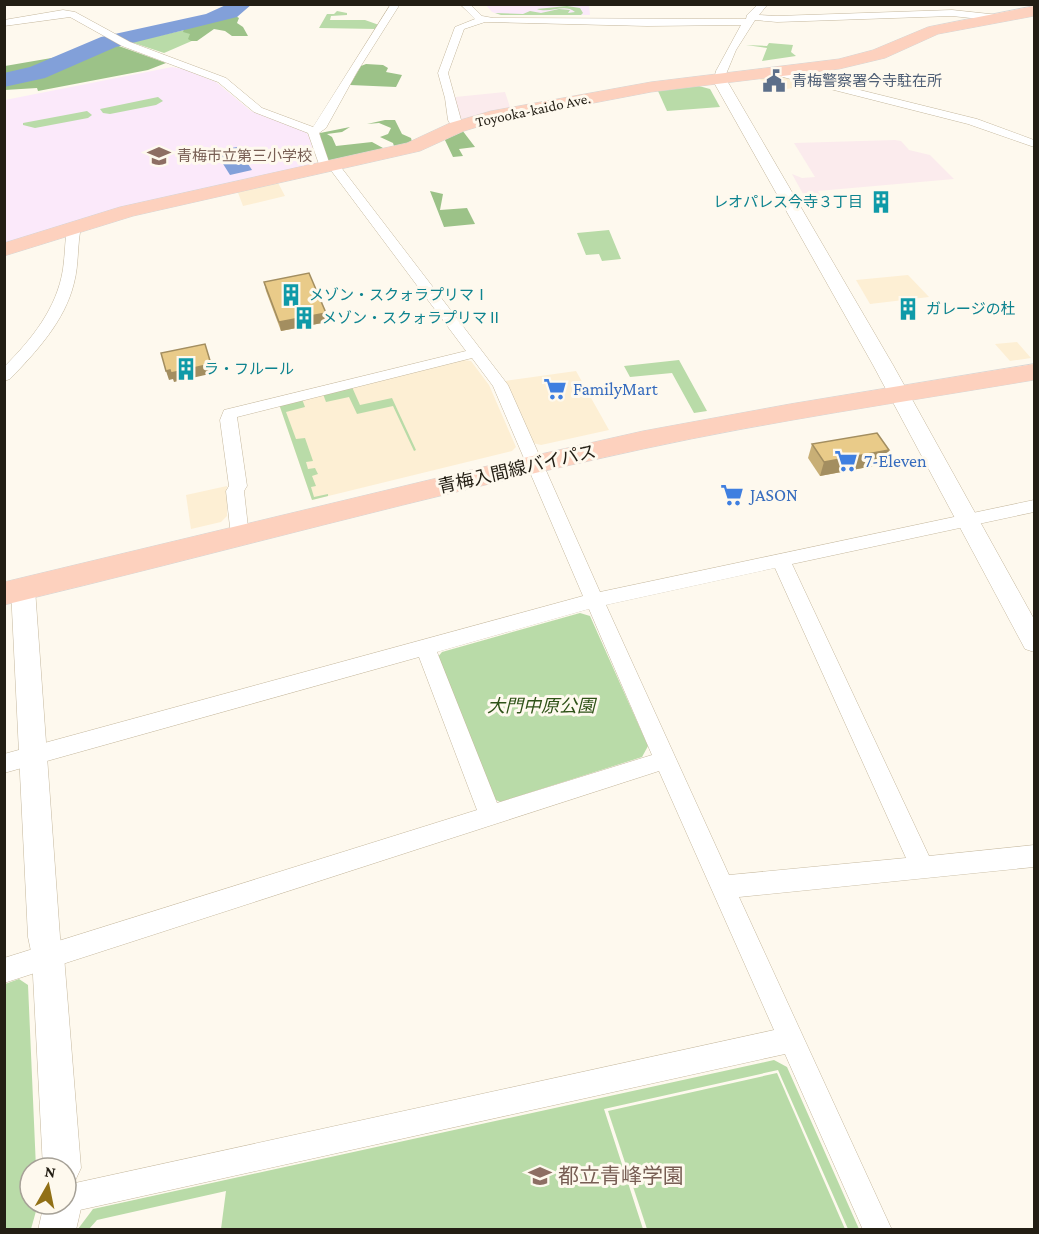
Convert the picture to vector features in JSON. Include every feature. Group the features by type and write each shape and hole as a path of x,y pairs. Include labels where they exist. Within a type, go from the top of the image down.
{"main road":[{"name":"Toyooka-kaido Ave.","path":"4,250 127,212 420,145 457,127 491,117 651,87 779,73 860,59 934,30 1034,12"},
{"name":"青梅入間線バイパス","path":"14,592 534,464 656,437 1035,372"}],"street":[{"path":"4,23 63,13 72,14 126,44 222,80 258,110 313,131 320,128 351,72 396,4"},
{"path":"464,4 482,20"},
{"path":"72,14 81,5"},
{"path":"753,12 723,66 719,79 900,394 1035,642"},
{"path":"457,127 453,120 451,98 443,80 443,73 460,27 482,20 647,23 753,12 777,19 952,12 999,18"},
{"path":"779,73 962,120 1035,144"},
{"path":"313,131 329,166 500,385 665,760 878,1230"},
{"path":"4,376 34,345 54,315 70,271 74,227"},
{"path":"240,536 235,491 238,486 228,420 230,414 476,353"},
{"path":"4,764 595,600 1035,506"},
{"path":"781,560 922,866"},
{"path":"14,592 34,756 44,937 48,956 61,1156"},
{"path":"425,647 490,814"},
{"path":"4,971 665,760"},
{"path":"723,887 1035,856"},
{"path":"78,1196 791,1040"}],"shaded area":[{"path":"486,5 589,5 590,15 501,15 492,12"},
{"name":"青梅市立第三小学校","path":"172,67 216,82 251,111 306,132 310,138 315,164 5,245 5,100"},
{"path":"782,76 816,85 771,91 759,78"},
{"path":"505,92 511,110 464,120 458,119 455,97"},
{"path":"901,141 909,150 930,155 954,179 818,191 823,200 807,201 792,174 802,178 815,177 794,143"},
{"path":"277,181 285,196 243,206 237,190"},
{"path":"908,275 929,297 870,304 856,280"},
{"path":"1017,342 1031,358 1010,361 995,344"},
{"path":"463,360 471,361 489,385 516,447 512,451 312,500 279,404"},
{"path":"576,371 609,430 541,445 533,443 505,381"},
{"path":"227,486 227,516 221,522 191,529 186,495"}],"green space":[{"path":"567,6 580,8 583,13 581,15 501,15 495,13 523,14 530,11 541,13 559,9 570,10 568,13 575,12 567,8 537,9"},
{"path":"337,11 347,13 347,15 331,16 330,20 365,20 379,25 376,29 319,28 327,14 334,14"},
{"path":"232,14 239,18 237,23 243,27 248,36 232,36 225,31 214,29 197,41 191,41 188,39 190,34 183,32 184,29"},
{"path":"189,29 194,40 164,53 131,42"},
{"path":"769,43 793,45 791,52 796,56 762,61 767,48 746,45 767,46"},
{"path":"116,45 166,63 148,70 38,91 37,88 5,90 5,82 46,73"},
{"path":"63,56 26,71 5,75 5,66"},
{"path":"383,65 388,68 386,72 402,75 396,87 350,85 361,66"},
{"path":"695,85 710,89 720,107 667,111 658,91"},
{"path":"158,97 163,101 156,105 110,114 103,113 100,109"},
{"path":"87,111 92,115 88,118 35,128 23,125 23,123"},
{"path":"395,120 402,134 411,138 412,142 394,146 393,143 380,137 388,134 391,128 379,123 367,124"},
{"path":"350,127 342,132 327,134 332,137 336,146 372,142 383,148 382,151 328,161 321,146 320,133"},
{"path":"462,130 475,147 459,149 463,156 453,157 444,138"},
{"path":"430,191 443,194 440,210 467,208 475,224 444,227"},
{"path":"609,230 621,259 602,261 599,254 586,255 577,233"},
{"path":"679,360 707,411 694,413 672,373 630,377 624,366"},
{"path":"352,387 360,405 392,398 416,450 414,451 393,406 357,414 349,397 326,402 323,394"},
{"path":"302,399 305,407 286,412 296,439 305,438 313,461 306,462 308,469 315,468 318,474 312,476 316,486 311,487 314,497 328,494 328,496 312,500 279,404"},
{"name":"大門中原公園","path":"580,613 590,616 648,746 642,757 500,802 490,797 436,659 442,652"},
{"path":"19,979 28,985 35,1156 18,1156 18,1216 35,1216 31,1229 5,1229 5,984"},
{"path":"774,1060 787,1067 859,1229 848,1229 778,1070 604,1109 643,1229 221,1229 226,1191 97,1220 89,1229 78,1229 93,1209"},
{"path":"777,1073 845,1229 647,1229 608,1111"}],"water":[{"path":"237,147 252,170 230,175 215,151"}],"building":[{"path":"309,273 326,313 279,322 264,282"},
{"path":"205,344 211,364 171,373 170,370 166,371 161,353"},
{"path":"877,433 889,450 824,462 812,444"}],"waterway":[{"path":"4,80 37,73 109,42 230,13 242,4"}],"place":[{"name":"青梅警察署今寺駐在所","path":"774,81"},
{"name":"青梅市立第三小学校","path":"159,156"},
{"name":"レオパレス今寺３丁目","path":"881,202"},
{"name":"メゾン・スクォラプリマⅠ","path":"291,295"},
{"name":"ガレージの杜","path":"908,309"},
{"name":"メゾン・スクォラプリマⅡ","path":"304,318"},
{"name":"ラ・フルール","path":"186,369"},
{"name":"FamilyMart","path":"555,389"},
{"name":"7-Eleven","path":"846,461"},
{"name":"JASON","path":"732,495"},
{"name":"都立青峰学園","path":"540,1176"}]}
